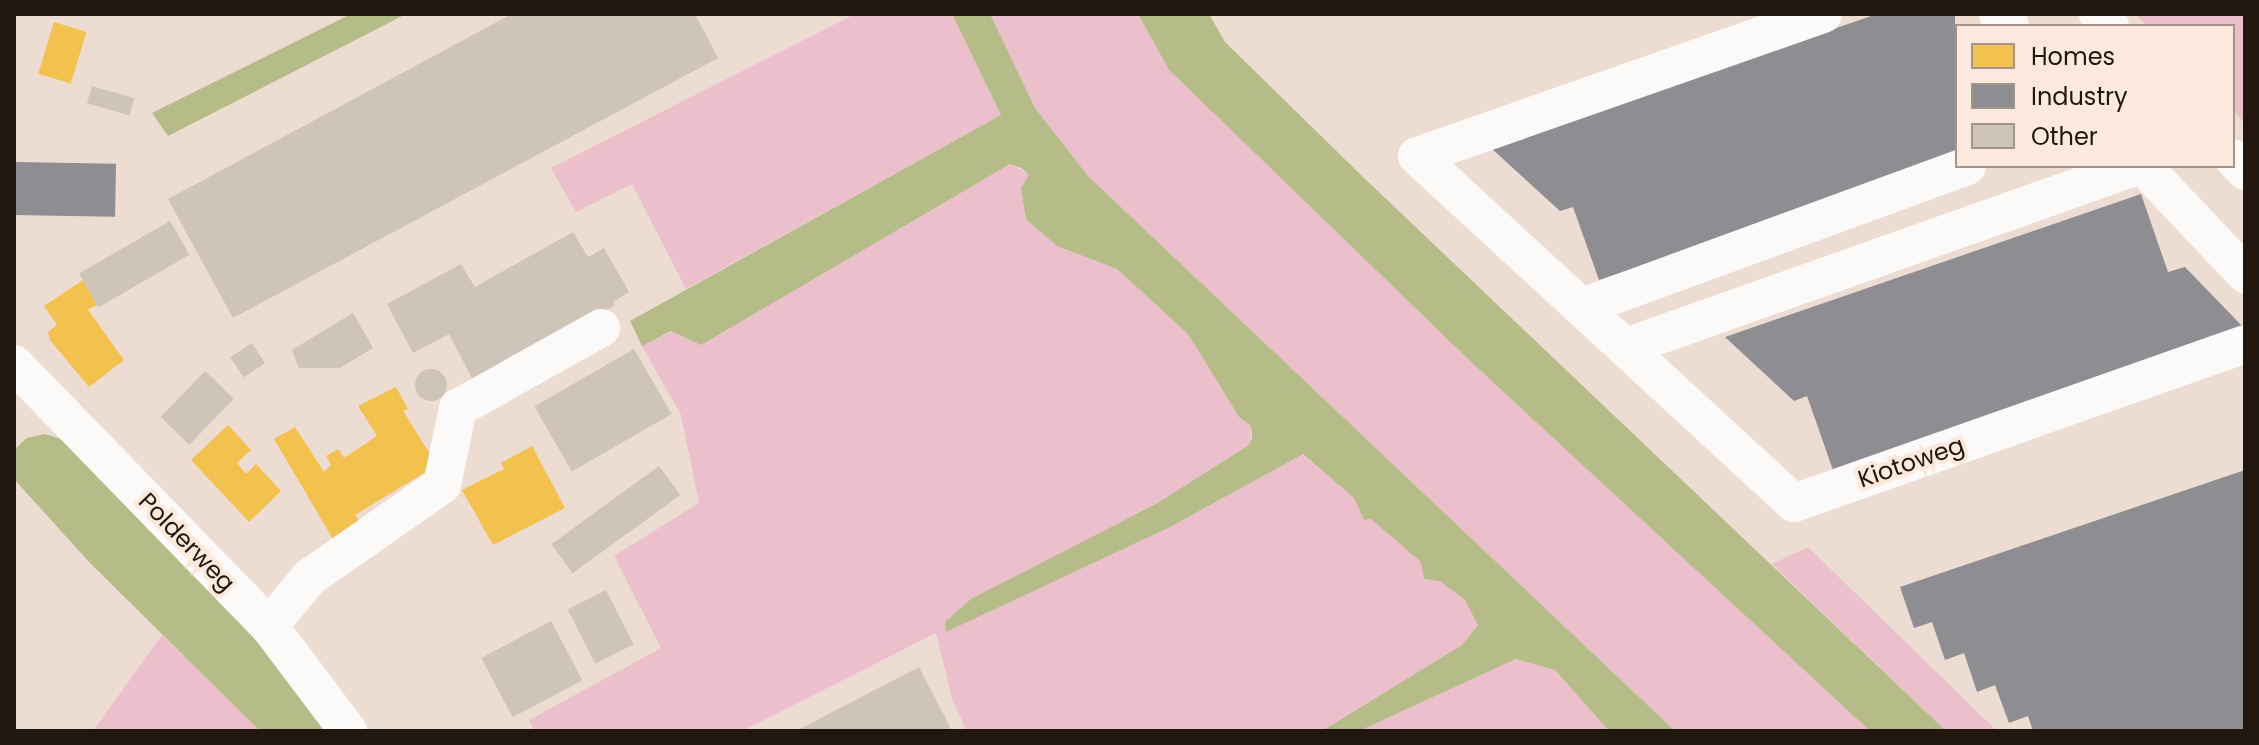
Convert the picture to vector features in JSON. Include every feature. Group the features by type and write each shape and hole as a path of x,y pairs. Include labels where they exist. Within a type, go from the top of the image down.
{"street":[{"name":"Kiotoweg","path":"1823,14 1417,156 1794,503 2245,344"},
{"path":"1582,307 1962,168"},
{"path":"1626,347 2134,168"},
{"path":"2142,168 2245,274"},
{"path":"269,626 310,577 442,485 458,408 601,328"},
{"name":"Polderweg","path":"14,364 269,626 348,731"}],"shaded area":[{"path":"351,14 406,14 168,136 152,113"},
{"path":"855,14 952,14 1001,115 686,289 632,184 576,212 551,168"},
{"path":"952,14 990,14 1035,108 1088,176 1675,731 1609,731 1555,670 1516,659 1359,731 1322,731 1462,645 1478,625 1465,600 1440,581 1424,579 1421,562 1371,519 1364,520 1354,498 1303,454 1172,526 946,632 945,622 971,599 1156,504 1249,445 1252,438 1251,426 1239,417 1188,334 1117,269 1057,246 1026,219 1021,189 1029,175 1021,168 1010,164 701,345 671,331 642,346 630,321 1001,115"},
{"path":"990,14 1138,14 1169,70 1469,360 1870,731 1675,731 1088,176 1035,108"},
{"path":"1138,14 1209,14 1225,42 1363,177 1946,731 1870,731 1469,360 1169,70"},
{"path":"2135,14 2245,14 2245,123 2235,113 2235,24 2145,24"},
{"path":"1011,164 1029,175 1057,246 1117,269 1188,334 1239,417 1251,426 1250,445 1156,504 1172,526 1302,454 1355,498 1364,520 1371,519 1466,600 1478,625 1462,645 1322,731 967,731 953,702 936,633 742,731 535,731 529,720 661,648 614,556 699,503 681,415 642,346"},
{"path":"45,434 64,440 209,582 330,731 260,731 89,562 14,479 14,450 27,438"},
{"path":"1808,547 1997,731 1946,731 1772,564"},
{"path":"162,635 222,692 260,731 93,731"},
{"path":"1516,659 1555,670 1609,731 1359,731"}],"building: Homes":[{"path":"54,22 87,32 71,84 38,74"},
{"path":"83,280 97,305 88,310 124,360 89,387 50,340 48,332 57,325 44,306"},
{"path":"396,387 408,409 403,411 437,465 355,515 363,527 336,544 274,439 295,427 324,472 331,465 326,456 338,449 344,458 377,436 358,406"},
{"path":"228,425 251,450 237,463 246,474 256,464 281,491 249,522 191,460"},
{"path":"532,446 565,508 493,545 462,490 504,469 501,463"}],"building: Industry":[{"path":"1877,14 1955,14 1955,160 1599,280 1573,207 1560,211 1491,148"},
{"path":"14,162 116,164 115,217 14,215"},
{"path":"2141,194 2168,272 2185,267 2244,328 1833,470 1807,396 1794,401 1725,337"},
{"path":"2245,470 2245,731 2033,731 2028,716 2009,723 1995,685 1977,692 1964,653 1945,660 1932,622 1914,628 1900,587"}],"building: Other":[{"path":"512,14 695,14 718,58 233,318 168,199"},
{"path":"92,86 134,98 129,115 87,103"},
{"path":"170,221 190,255 99,307 79,274"},
{"path":"573,232 588,257 604,248 629,292 613,302 615,305 476,386 449,334 413,353 387,304 461,264 475,287"},
{"path":"353,313 373,348 340,368 299,368 292,350"},
{"path":"252,343 265,363 243,377 230,357"},
{"path":"634,349 672,414 572,471 534,407"},
{"path":"431,369 443,373 447,385 443,397 431,401 419,397 415,385 419,373"},
{"path":"205,371 234,399 189,445 161,417"},
{"path":"659,466 680,495 573,573 551,544"},
{"path":"606,590 634,644 595,664 568,610"},
{"path":"551,621 582,680 513,717 481,658"},
{"path":"919,667 952,731 796,731"}]}
